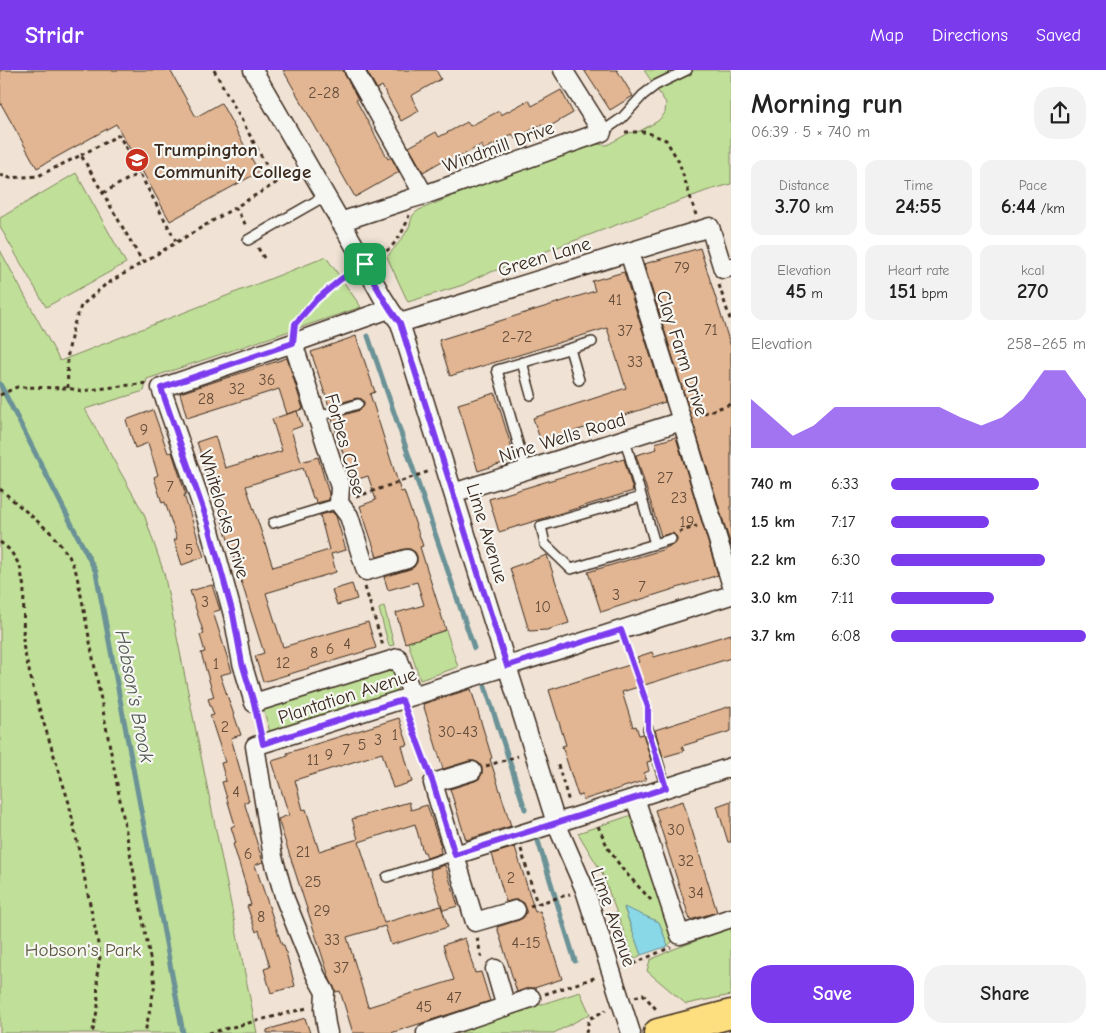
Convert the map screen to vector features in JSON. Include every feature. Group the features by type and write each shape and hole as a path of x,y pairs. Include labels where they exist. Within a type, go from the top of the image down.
{"main road":[{"path":"659,1022 695,1023 731,1014"},
{"path":"725,1033 731,1031"}],"street":[{"name":"Lime Avenue","path":"253,70 365,264 376,288 400,323 556,823 584,890 631,1033"},
{"path":"354,70 424,196"},
{"path":"563,70 602,132"},
{"name":"Windmill Drive","path":"340,222 424,196 602,132"},
{"path":"701,230 710,227 723,269 731,266"},
{"name":"Green Lane","path":"400,323 701,230"},
{"name":"Clay Farm Drive","path":"629,252 731,583"},
{"path":"161,388 389,309"},
{"name":"Forbes Close","path":"293,343 340,487 339,503 349,516 366,571"},
{"name":"Whitelocks Drive","path":"161,388 208,523 233,614 242,663 254,703 387,661"},
{"name":"Nine Wells Road","path":"453,493 682,421"},
{"path":"366,571 407,559"},
{"path":"507,666 731,595"},
{"path":"387,661 398,658 408,698"},
{"name":"Plantation Avenue","path":"328,1033 324,1003 325,992 316,976 285,899 276,866 255,746 507,666"},
{"path":"455,855 731,767"},
{"path":"472,771 433,783 475,922 516,910"},
{"path":"635,798 678,930 731,918"},
{"path":"495,968 506,1007"},
{"path":"426,1033 531,998"}],"lane":[{"path":"602,132 622,118 643,95 656,85 687,70"},
{"path":"248,240 325,196"},
{"path":"526,471 497,370 592,342"},
{"path":"570,348 579,380"},
{"path":"522,362 531,395"},
{"path":"317,417 358,404"},
{"path":"625,440 655,544"},
{"path":"641,497 541,526 545,544 571,569 671,539"},
{"path":"273,523 339,503"},
{"path":"648,729 666,788"},
{"path":"387,877 455,855"}],"path":[{"path":"68,388 67,359 73,327 81,306 105,285 276,183 214,70"},
{"path":"602,132 646,132 666,140 679,162 701,230"},
{"path":"0,175 10,178 38,176 119,135 176,242"},
{"path":"81,154 142,262"},
{"path":"103,193 139,173"},
{"path":"293,343 295,324 316,300 341,279 365,264"},
{"path":"0,395 17,387 68,388 81,391 146,383 161,388"},
{"path":"682,421 731,404"},
{"path":"339,503 424,474"},
{"path":"0,489 50,532 69,556 76,572 155,984 145,1033"},
{"path":"671,539 672,534 713,522"},
{"path":"0,542 10,550 20,566 24,588 23,645 34,692 69,803 97,938 100,957 96,975 98,1006 92,1033"},
{"path":"366,571 364,586 387,661"},
{"path":"621,630 648,707 648,729"},
{"path":"408,698 433,783"},
{"path":"493,764 513,758"},
{"path":"531,998 611,974 673,946 678,930 624,871 609,850 592,812"},
{"path":"517,835 537,904 567,895"},
{"path":"475,922 480,956 484,965 495,968"},
{"path":"586,1033 589,1018 643,994 656,1009 659,1022"},
{"path":"209,1033 324,1003"}],"green space":[{"path":"644,70 731,70 731,184 706,191 478,277 463,285 408,302 387,257 405,235 414,214 419,210 516,170 587,143 607,145 658,121 665,113 666,103"},
{"path":"76,173 126,263 46,307 0,227 0,218"},
{"name":"Hobson's Park","path":"0,250 60,361 326,257 361,307 147,379 144,391 85,409 144,514 164,573 257,1033 0,1033"},
{"path":"384,606 394,645 389,646 379,609"},
{"path":"446,630 458,667 420,680 408,642"},
{"path":"386,668 396,672 400,684 394,695 270,732 263,708"},
{"path":"632,815 674,939 668,946 659,922 624,908 641,955 634,959 602,873 578,833"},
{"path":"731,928 731,995 686,1004 647,971 650,960"},
{"path":"580,992 590,1014 554,1033 451,1033"}],"water":[{"path":"624,907 659,922 668,946 641,955"}],"building":[{"name":"Trumpington Community College","path":"0,70 170,70 196,117 221,103 259,172 170,221 116,124 37,168 0,102"},
{"path":"283,70 343,70 358,99 356,100 388,159 391,157 399,172 355,197"},
{"path":"366,70 436,70 441,79 411,96 419,111 401,121 382,86 377,89"},
{"path":"584,70 617,70 633,96 610,110"},
{"path":"561,90 573,113 545,129 542,124 515,139 512,134 484,150 481,145 452,161 449,157 423,172 409,147 436,132 439,137 467,122 470,126 499,111 501,115 529,100 532,106"},
{"path":"700,248 731,347 731,546 644,264"},
{"path":"624,272 665,402 541,442 533,418 626,388 607,328 450,376 439,340 595,291 592,281"},
{"path":"356,336 375,392 370,394 401,492 404,491 423,546 420,547 446,630 405,643 396,613 424,605 417,582 388,590 384,577 414,567 417,562 417,556 410,549 404,549 377,557 360,506 376,500 368,476 352,481 332,419 360,410 364,406 364,402 362,399 357,398 329,406 311,352"},
{"path":"287,358 303,409 287,414 279,389 187,418 180,393"},
{"path":"495,393 515,459 478,471 458,404"},
{"path":"153,410 168,453 172,452 204,557 182,565 174,540 177,539 165,502 162,503 154,477 158,475 148,443 135,448 126,420"},
{"path":"297,411 302,426 291,430 301,462 318,457 329,500 316,503 303,468 246,486 273,567 329,550 320,515 332,512 336,516 346,550 331,554 336,572 266,593 283,647 368,622 376,648 263,682 255,656 264,653 197,442 215,436 225,468 282,451 272,419"},
{"path":"676,437 718,575 601,612 588,572 665,549 677,541 677,537 673,533 661,536 636,455 657,449 655,443"},
{"path":"624,459 633,491 499,532 489,499"},
{"path":"547,555 569,623 547,630 529,631 510,568"},
{"path":"352,584 357,599 337,605 332,590"},
{"path":"212,585 220,610 213,612 232,672 220,675 241,735 231,738 249,801 244,802 263,862 255,865 282,945 284,945 295,986 271,993 264,969 270,967 259,930 256,932 247,906 251,905 233,844 236,843 231,827 235,825 222,782 226,781 221,763 225,762 210,716 214,715 208,699 214,697 201,653 205,652 200,635 204,634 190,591"},
{"path":"731,634 731,658 622,692 633,727 636,726 639,735 643,734 651,761 647,762 649,771 644,773 646,780 583,800 582,795 578,796 562,746 566,745 549,690 639,662 637,657 652,652 654,657"},
{"path":"471,689 511,826 466,840 450,789 479,779 482,774 482,767 479,763 469,761 443,769 423,704"},
{"path":"731,706 731,731 682,746 684,751 663,757 655,730"},
{"path":"399,718 408,745 402,746 412,782 393,788 382,753 295,780 303,810 306,809 319,851 358,839 352,819 409,802 411,810 427,805 441,847 441,853 427,858 425,852 423,852 415,824 359,842 384,923 441,906 448,927 391,945 385,926 347,937 368,1007 454,980 443,945 465,938 475,973 481,972 490,1001 391,1033 353,1033 340,991 336,992 330,980 278,819 289,815 272,761 288,756 287,753"},
{"path":"683,801 717,912 690,920 655,810"},
{"path":"731,801 731,842 728,842 717,806"},
{"path":"515,847 535,912 540,911 562,979 517,992 497,927 523,918 526,908 524,903 519,900 506,902 492,854"},
{"path":"445,865 458,906 443,910 430,870"},
{"path":"305,1018 310,1033 267,1033 267,1030"}],"waterway":[{"path":"368,336 474,648"},
{"name":"Hobson's Brook","path":"0,384 96,572 183,1033"},
{"path":"485,686 525,809"},
{"path":"538,841 575,961"}],"place":[{"name":"Trumpington Community College","path":"137,160"}],"route":[{"path":"365,264 376,288 400,323 507,666 621,630 648,707 648,729 666,788 455,855 433,783 402,700 263,744 254,703 242,663 233,614 208,523 161,388 293,343 295,324 316,300 341,279 365,264"}]}
